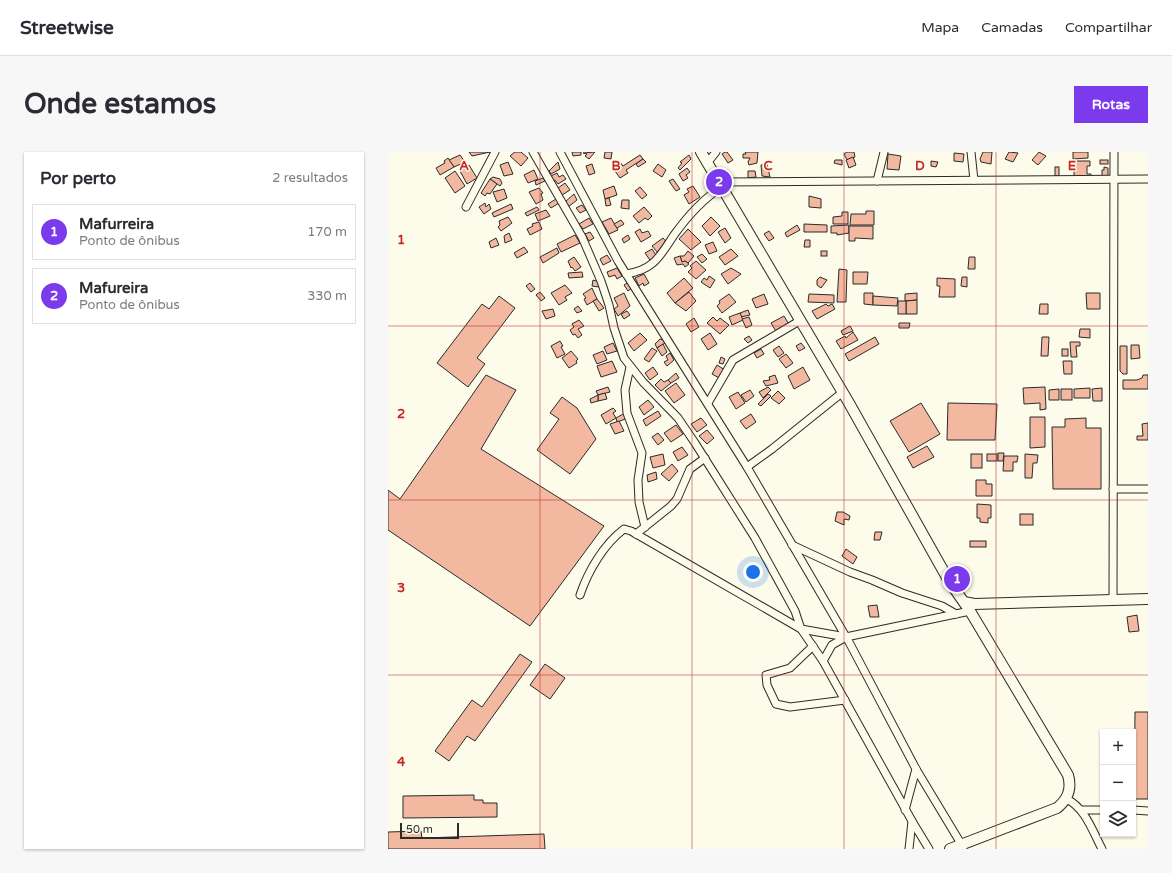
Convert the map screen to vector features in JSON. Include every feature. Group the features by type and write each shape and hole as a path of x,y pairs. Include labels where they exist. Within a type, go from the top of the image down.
{"main road":[{"path":"701,152 843,392 950,581 970,611 1064,767 1070,782 1069,794 1064,803 1050,812 962,847 950,849"},
{"path":"964,602 974,604 1148,599"}],"street":[{"path":"466,207 495,152"},
{"path":"533,152 582,237 602,281 614,328 624,358 630,367 678,418 755,538 794,611 801,629 823,661 905,810 929,849"},
{"path":"560,152 626,274 747,467 846,637 916,768 962,847"},
{"path":"708,162 716,152"},
{"path":"877,181 884,152"},
{"path":"971,152 974,180"},
{"path":"1113,599 1114,152"},
{"path":"626,274 643,271 650,267 659,258 675,234 702,203 721,185 877,181 1148,179"},
{"path":"708,403 734,360 800,320"},
{"path":"630,367 625,390 627,413 642,453 638,480 639,502 646,527"},
{"path":"747,467 772,449 843,392"},
{"path":"636,534 671,506 676,499 690,469 705,458"},
{"path":"1113,489 1148,489"},
{"path":"580,595 584,583 608,545 624,529 636,534 801,629 846,637"},
{"path":"792,545 902,594 942,606 956,614"},
{"path":"823,661 832,645 846,637 970,611"},
{"path":"813,646 790,668 766,675 768,685 776,704 790,707 845,700"},
{"path":"905,810 916,768"},
{"path":"1066,799 1077,804 1102,849"},
{"path":"1081,810 1100,810"},
{"path":"1136,810 1148,811"},
{"path":"909,849 912,821"}],"building":[{"path":"469,152 490,152 472,156"},
{"path":"515,152 521,152 528,158 521,166 510,156"},
{"path":"572,152 581,152 581,155 573,156"},
{"path":"595,152 589,159 585,156 587,154 583,153"},
{"path":"605,152 612,152 611,159 604,158"},
{"path":"727,152 733,160 728,163 722,154"},
{"path":"745,152 758,152 757,163 749,165 748,162 750,158 743,158 743,154 746,154"},
{"path":"847,152 854,152 855,157 847,160 844,154"},
{"path":"983,152 992,152 991,164 981,162 980,159"},
{"path":"1009,152 1018,153 1013,162 1005,159"},
{"path":"1039,152 1046,156 1038,165 1032,160"},
{"path":"1073,152 1088,152 1088,158 1073,159"},
{"path":"954,153 964,154 963,162 954,161"},
{"path":"888,154 901,156 899,170 887,169"},
{"path":"460,155 465,162 454,167 449,160"},
{"path":"640,155 643,159 626,170 628,173 620,178 612,167 620,162 623,166"},
{"path":"689,155 691,159 680,170 678,168 682,163 680,162"},
{"path":"853,157 856,165 849,168 846,160"},
{"path":"448,158 454,167 440,175 436,168 445,163 444,161"},
{"path":"643,159 646,162 638,167 636,164"},
{"path":"835,160 842,160 842,165 834,163"},
{"path":"1100,160 1108,160 1108,164 1100,164"},
{"path":"931,161 938,162 936,167 931,166"},
{"path":"1074,161 1090,161 1090,166 1087,166 1087,174 1091,174 1091,178 1074,178"},
{"path":"508,162 513,174 504,176 500,165"},
{"path":"558,162 560,169 551,174 549,171"},
{"path":"592,164 595,173 589,175 586,166"},
{"path":"658,164 666,170 662,177 653,171"},
{"path":"767,164 770,177 762,176 761,165"},
{"path":"469,165 477,178 467,184 460,171"},
{"path":"1055,167 1059,167 1059,176 1055,176"},
{"path":"1104,167 1108,168 1108,177 1102,176 1102,170 1104,170"},
{"path":"687,168 690,172 686,175 688,178 683,181 679,174"},
{"path":"534,170 538,179 528,183 524,175"},
{"path":"455,171 465,186 455,193 445,178"},
{"path":"748,171 755,171 756,177 748,178"},
{"path":"557,173 559,177 563,175 566,179 558,184 555,180 553,181 551,176"},
{"path":"493,177 500,179 502,183 500,186 490,179"},
{"path":"543,178 545,181 536,185 535,181"},
{"path":"490,179 497,184 490,194 487,193 485,196 481,193"},
{"path":"673,179 680,189 676,191 669,181"},
{"path":"565,183 570,190 562,195 558,188"},
{"path":"614,186 617,195 605,199 603,190"},
{"path":"693,186 700,197 689,204 684,195 689,192 687,189"},
{"path":"640,187 647,195 642,199 635,191"},
{"path":"539,188 543,193 541,194 543,200 536,204 529,192"},
{"path":"504,189 507,198 497,202 493,192"},
{"path":"574,194 577,200 568,207 565,202"},
{"path":"809,196 821,199 821,208 809,207"},
{"path":"609,198 611,205 606,206 605,199"},
{"path":"556,199 559,203 551,208 548,204"},
{"path":"622,200 629,200 629,209 621,208"},
{"path":"485,203 486,207 489,204 491,209 484,214 479,207"},
{"path":"511,204 513,209 494,217 492,213"},
{"path":"582,205 586,210 580,213 576,208"},
{"path":"537,207 539,210 527,216 525,213"},
{"path":"644,207 652,216 648,220 645,218 639,223 633,216"},
{"path":"546,210 550,216 538,221 535,214"},
{"path":"866,211 874,211 874,225 850,225 851,214 866,214"},
{"path":"842,212 848,212 848,224 833,224 833,217 842,216"},
{"path":"508,217 512,223 501,231 498,227 500,225 499,221"},
{"path":"711,217 720,226 710,236 702,226"},
{"path":"589,218 593,224 583,229 579,224"},
{"path":"611,218 618,230 609,234 602,222"},
{"path":"621,220 624,224 617,228 614,224"},
{"path":"539,222 542,229 530,235 527,229 533,226 532,224"},
{"path":"804,224 827,225 827,232 804,232"},
{"path":"797,225 800,230 787,237 785,233"},
{"path":"849,225 849,233 837,235 837,233 831,233 831,226"},
{"path":"849,226 873,226 873,239 855,238 855,241 849,241"},
{"path":"725,228 731,238 725,243 718,232"},
{"path":"640,229 642,233 648,231 651,236 641,242 635,232"},
{"path":"688,229 701,242 691,250 679,239"},
{"path":"769,231 774,238 769,241 764,234"},
{"path":"590,232 594,238 589,241 585,234"},
{"path":"509,233 512,240 505,243 504,236"},
{"path":"575,235 580,243 561,252 557,244"},
{"path":"628,235 630,239 624,243 622,239"},
{"path":"496,238 499,245 491,248 489,242"},
{"path":"663,238 668,244 658,253 652,246"},
{"path":"805,240 810,240 810,247 804,247"},
{"path":"713,242 717,251 709,254 705,245"},
{"path":"524,247 528,252 517,258 514,253"},
{"path":"557,248 559,253 543,263 540,257"},
{"path":"652,249 658,258 652,263 645,253"},
{"path":"731,249 738,256 725,265 719,257"},
{"path":"688,251 694,256 688,263 685,261 682,262 680,256 684,256"},
{"path":"821,251 827,251 827,256 821,256"},
{"path":"702,254 707,259 702,263 697,257"},
{"path":"607,255 611,261 603,265 600,259"},
{"path":"680,256 682,262 685,261 689,264 685,267 683,264 677,265 674,258"},
{"path":"574,257 581,267 575,271 572,267 571,268 568,261"},
{"path":"969,257 975,257 975,269 968,269"},
{"path":"696,261 706,270 696,279 688,272 692,268 690,266"},
{"path":"617,268 622,276 617,279 615,275 609,277 607,272"},
{"path":"731,268 741,274 728,284 721,274"},
{"path":"839,269 847,270 846,302 837,302"},
{"path":"582,272 583,277 569,278 568,273"},
{"path":"853,272 868,272 867,284 853,284"},
{"path":"644,274 649,283 644,286 643,283 639,286 635,278"},
{"path":"709,276 715,280 710,288 701,282 704,278 707,280"},
{"path":"820,277 827,280 821,288 817,285 817,280"},
{"path":"962,277 967,277 967,287 961,286"},
{"path":"684,278 693,288 675,303 667,293"},
{"path":"937,278 955,279 955,297 939,297 940,286 937,286"},
{"path":"593,280 599,282 599,287 592,286"},
{"path":"629,282 633,287 628,291 624,285"},
{"path":"530,283 535,289 531,292 526,286"},
{"path":"565,285 572,293 565,297 567,300 559,305 551,293"},
{"path":"592,288 597,299 587,305 584,299 586,298 583,294"},
{"path":"540,292 545,298 541,301 536,295"},
{"path":"689,292 696,301 686,311 675,303"},
{"path":"624,293 630,306 618,316 614,309 618,306 614,298"},
{"path":"864,293 873,293 873,305 864,304"},
{"path":"917,293 917,300 905,301 905,294"},
{"path":"1086,293 1100,293 1100,309 1087,309"},
{"path":"729,294 736,302 722,313 717,306 720,303 719,301"},
{"path":"764,294 768,304 756,308 752,299"},
{"path":"809,294 834,295 834,303 808,302"},
{"path":"499,296 515,308 477,358 485,364 468,387 437,363 482,304 489,309"},
{"path":"873,296 898,298 897,306 873,305"},
{"path":"597,299 604,308 599,311 593,301"},
{"path":"917,300 917,314 906,314 906,301"},
{"path":"898,301 906,301 906,314 898,314"},
{"path":"826,304 828,306 832,304 835,309 817,319 812,311"},
{"path":"1040,304 1048,304 1048,314 1039,314"},
{"path":"578,306 582,311 577,313 574,309"},
{"path":"553,309 555,316 546,319 542,311"},
{"path":"748,310 750,315 741,317 740,313"},
{"path":"627,311 630,315 624,319 621,314"},
{"path":"740,313 743,320 732,325 729,317"},
{"path":"784,316 790,326 777,333 771,323"},
{"path":"713,317 717,321 720,318 729,325 720,334 707,323"},
{"path":"749,317 752,325 746,328 742,319"},
{"path":"694,318 699,327 691,332 686,324"},
{"path":"579,320 584,326 578,329 582,335 578,338 575,334 573,335 570,330 574,327 572,324"},
{"path":"899,323 910,323 909,328 899,328"},
{"path":"850,326 853,331 843,335 841,331"},
{"path":"1080,329 1090,329 1090,338 1079,337"},
{"path":"853,332 858,340 841,349 836,341 845,336 846,338"},
{"path":"640,333 647,340 634,351 628,343"},
{"path":"710,333 717,344 708,350 701,339"},
{"path":"749,336 752,340 748,343 744,339"},
{"path":"875,337 879,344 849,361 845,354"},
{"path":"1042,337 1049,337 1048,356 1041,356"},
{"path":"660,339 664,340 665,343 657,348 655,344"},
{"path":"560,341 563,346 561,347 565,354 557,358 551,346"},
{"path":"1070,342 1080,342 1080,346 1076,346 1077,357 1071,357"},
{"path":"613,343 617,351 607,354 604,347"},
{"path":"801,343 805,348 799,351 796,346"},
{"path":"663,344 667,352 662,356 657,348"},
{"path":"1131,345 1139,345 1140,358 1131,359"},
{"path":"779,346 784,353 778,357 773,350"},
{"path":"1120,346 1127,346 1127,374 1123,374 1120,371"},
{"path":"652,348 657,351 649,362 644,359"},
{"path":"761,349 764,354 757,358 754,353"},
{"path":"1062,349 1068,349 1068,356 1062,356"},
{"path":"571,351 578,359 576,361 577,363 569,368 562,358"},
{"path":"603,351 607,360 597,364 593,355"},
{"path":"670,353 674,360 667,366 664,362 668,360 666,356"},
{"path":"786,354 793,363 786,368 779,359"},
{"path":"721,357 725,359 723,364 719,363"},
{"path":"612,361 617,372 601,377 597,366"},
{"path":"1063,361 1072,361 1072,374 1064,374"},
{"path":"717,365 725,370 721,379 712,374"},
{"path":"653,367 658,374 650,380 645,373"},
{"path":"803,367 810,380 794,389 788,376"},
{"path":"676,373 679,378 671,383 668,380"},
{"path":"486,375 516,390 481,449 604,526 530,626 388,530 388,490 400,499"},
{"path":"775,375 778,383 766,386 763,381 770,380 769,377"},
{"path":"1143,375 1148,375 1148,389 1123,389 1123,380 1137,380 1142,378"},
{"path":"661,379 664,382 668,380 671,383 661,391 655,385"},
{"path":"676,383 685,395 674,403 665,391"},
{"path":"608,387 610,392 598,395 596,391"},
{"path":"768,387 771,390 763,398 759,392"},
{"path":"1045,387 1046,409 1040,410 1040,403 1024,404 1023,388"},
{"path":"1090,388 1090,398 1074,398 1074,389"},
{"path":"1102,388 1102,401 1093,401 1092,389"},
{"path":"1059,389 1059,400 1049,400 1049,390"},
{"path":"1061,389 1072,389 1072,400 1061,400"},
{"path":"750,390 754,396 746,402 741,395"},
{"path":"778,391 785,398 779,404 771,398"},
{"path":"738,392 745,403 736,409 729,397"},
{"path":"605,393 607,399 598,401 598,395"},
{"path":"768,394 771,396 761,406 758,404"},
{"path":"598,395 598,401 591,403 590,399"},
{"path":"562,397 577,408 596,439 570,474 537,450 559,419 550,413"},
{"path":"648,400 654,407 644,415 639,407"},
{"path":"921,403 940,434 909,452 890,421"},
{"path":"948,403 997,404 995,440 947,440"},
{"path":"613,408 616,411 613,413 616,418 606,424 601,415"},
{"path":"658,411 661,416 646,426 643,420"},
{"path":"625,413 628,418 617,422 616,418"},
{"path":"751,414 756,422 746,429 740,421"},
{"path":"1030,417 1045,417 1045,447 1030,448"},
{"path":"701,418 707,425 697,432 691,424"},
{"path":"1086,418 1086,428 1101,428 1101,489 1053,489 1052,427 1065,427 1065,419"},
{"path":"619,421 624,431 615,434 610,424"},
{"path":"1148,423 1148,440 1137,440 1137,436 1143,436 1142,424"},
{"path":"676,425 683,434 671,442 664,433"},
{"path":"707,430 714,438 707,444 699,436"},
{"path":"658,433 664,440 658,445 652,437"},
{"path":"927,446 934,457 913,468 907,457"},
{"path":"682,447 688,455 678,461 673,452"},
{"path":"998,453 1004,453 1003,461 998,461"},
{"path":"663,454 665,465 653,468 650,457"},
{"path":"971,454 982,454 982,468 971,468"},
{"path":"987,454 997,454 997,461 987,461"},
{"path":"1025,454 1038,455 1037,463 1033,463 1032,478 1025,478"},
{"path":"1004,456 1018,456 1017,462 1013,462 1013,471 1003,471"},
{"path":"672,464 678,471 669,481 661,474"},
{"path":"656,472 657,479 648,482 647,475"},
{"path":"976,480 986,480 986,484 992,484 992,496 976,496"},
{"path":"977,504 991,505 991,518 988,518 988,523 980,522 980,518 977,518"},
{"path":"837,512 843,512 850,516 849,520 844,519 844,525 835,521"},
{"path":"1020,514 1033,514 1033,525 1020,525"},
{"path":"875,532 882,532 880,540 874,540"},
{"path":"970,541 986,541 986,547 970,547"},
{"path":"846,549 857,557 853,564 842,556"},
{"path":"877,605 879,617 870,617 868,606"},
{"path":"1137,615 1139,631 1129,632 1127,617"},
{"path":"520,654 532,662 475,741 467,736 449,761 435,751 472,700 482,707"},
{"path":"545,664 565,678 550,699 530,685"},
{"path":"1135,712 1148,712 1148,799 1136,799"},
{"path":"474,795 474,800 483,800 483,803 497,803 497,817 403,818 403,796"},
{"path":"421,831 422,838 544,834 545,849 388,849 388,832"}],"place":[{"name":"Mafureira","path":"719,182"},
{"name":"Mafurreira","path":"957,579"}]}
